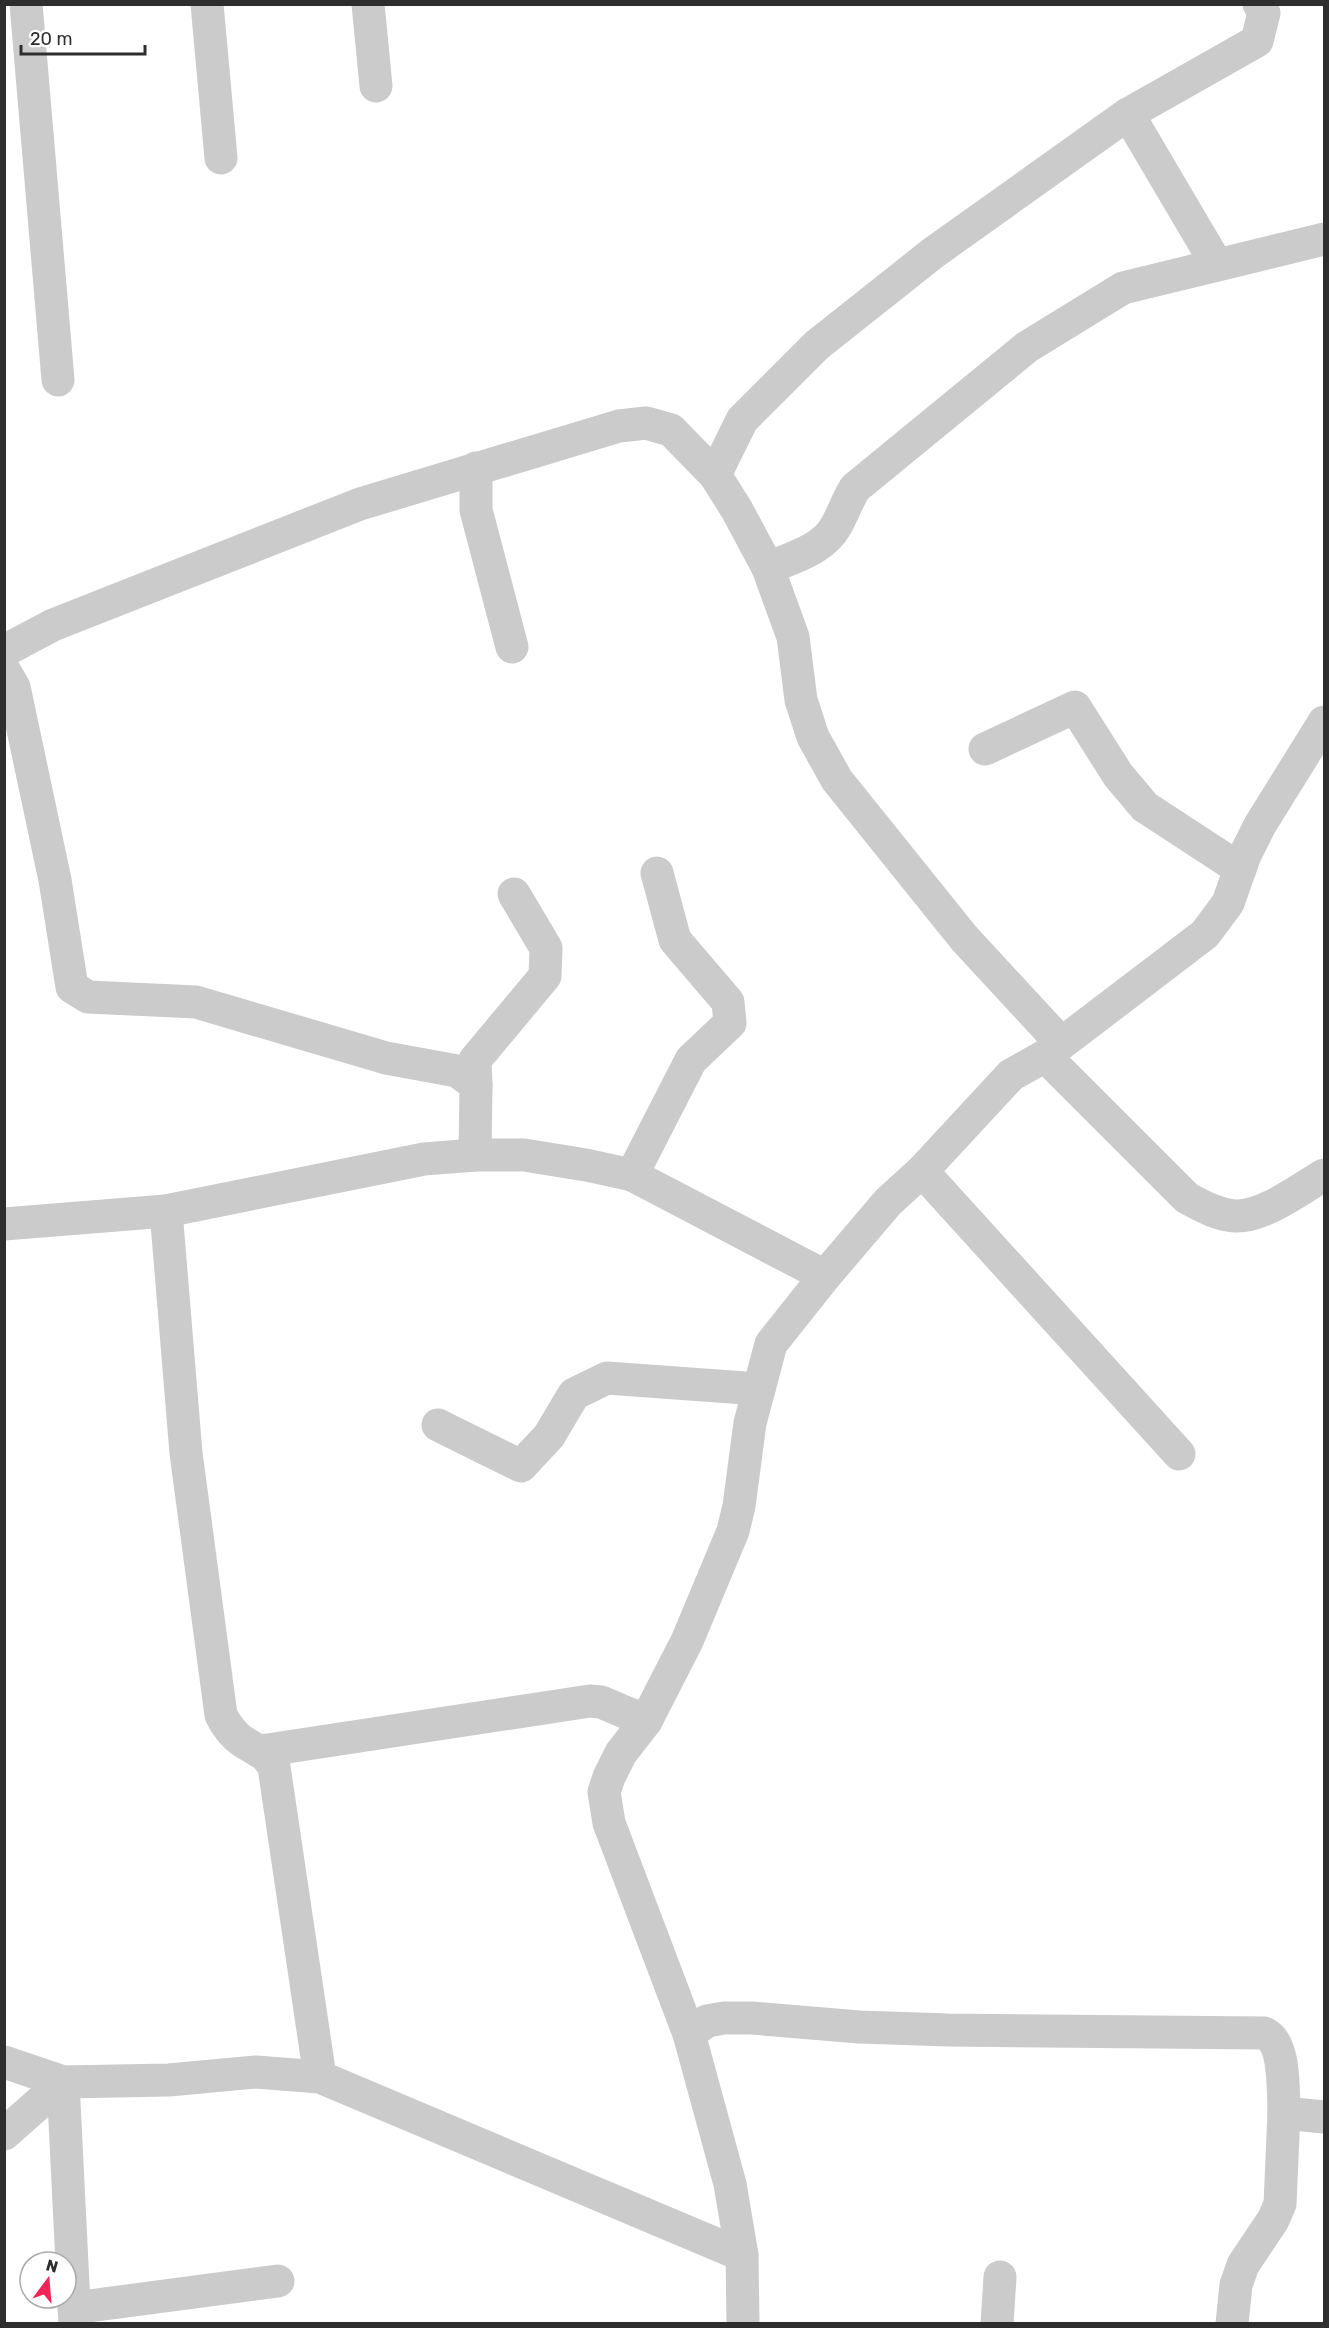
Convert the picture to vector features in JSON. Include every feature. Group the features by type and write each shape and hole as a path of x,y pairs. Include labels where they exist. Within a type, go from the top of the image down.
{"street":[{"path":"26,4 58,380"},
{"path":"207,4 221,159"},
{"path":"368,4 376,86"},
{"path":"716,475 742,420 817,345 933,254 1128,114 1257,41 1263,13 1259,4"},
{"path":"1128,114 1217,265"},
{"path":"768,568 816,547 835,528 855,488 1027,347 1123,288 1324,239"},
{"path":"4,651 53,625 360,504 619,426 646,423 671,430 716,475 768,568 793,636 801,700 810,727 837,780 1053,1050 1187,1198 1204,1207 1233,1216 1248,1215 1263,1210 1324,1175"},
{"path":"476,468 476,510 512,647"},
{"path":"4,670 14,687 51,858 72,987 88,997 196,1002 386,1058 457,1071 476,1084"},
{"path":"985,749 1074,707 1118,775 1145,807 1240,869"},
{"path":"743,2324 742,2255 730,2184 689,2034 609,1823 604,1792 609,1777 621,1753 646,1721 687,1641 733,1531 739,1506 750,1423 771,1344 888,1202 922,1171 1011,1075 1053,1050 1205,934 1228,903 1240,869 1260,825 1324,722"},
{"path":"632,1175 691,1060 730,1023 728,1002 675,940 657,873"},
{"path":"475,1155 474,1060 545,976 546,948 514,894"},
{"path":"4,1224 166,1212 424,1159 475,1155 524,1155 632,1175 825,1276"},
{"path":"922,1171 1179,1454"},
{"path":"166,1212 186,1453 221,1715 228,1728 240,1740 261,1751 274,1767 320,2077"},
{"path":"438,1425 521,1466 549,1436 574,1394 607,1378 759,1389"},
{"path":"261,1751 590,1701 601,1702 646,1721"},
{"path":"689,2034 707,2021 724,2018 948,2030 1264,2033 1274,2040 1281,2062 1284,2113 1280,2204 1273,2220 1243,2265 1236,2285 1232,2324"},
{"path":"4,2062 63,2082 169,2080 256,2072 320,2077 742,2255"},
{"path":"4,2134 63,2082"},
{"path":"63,2082 75,2316 278,2281"},
{"path":"1284,2113 1324,2117"},
{"path":"998,2324 1000,2277"}]}
